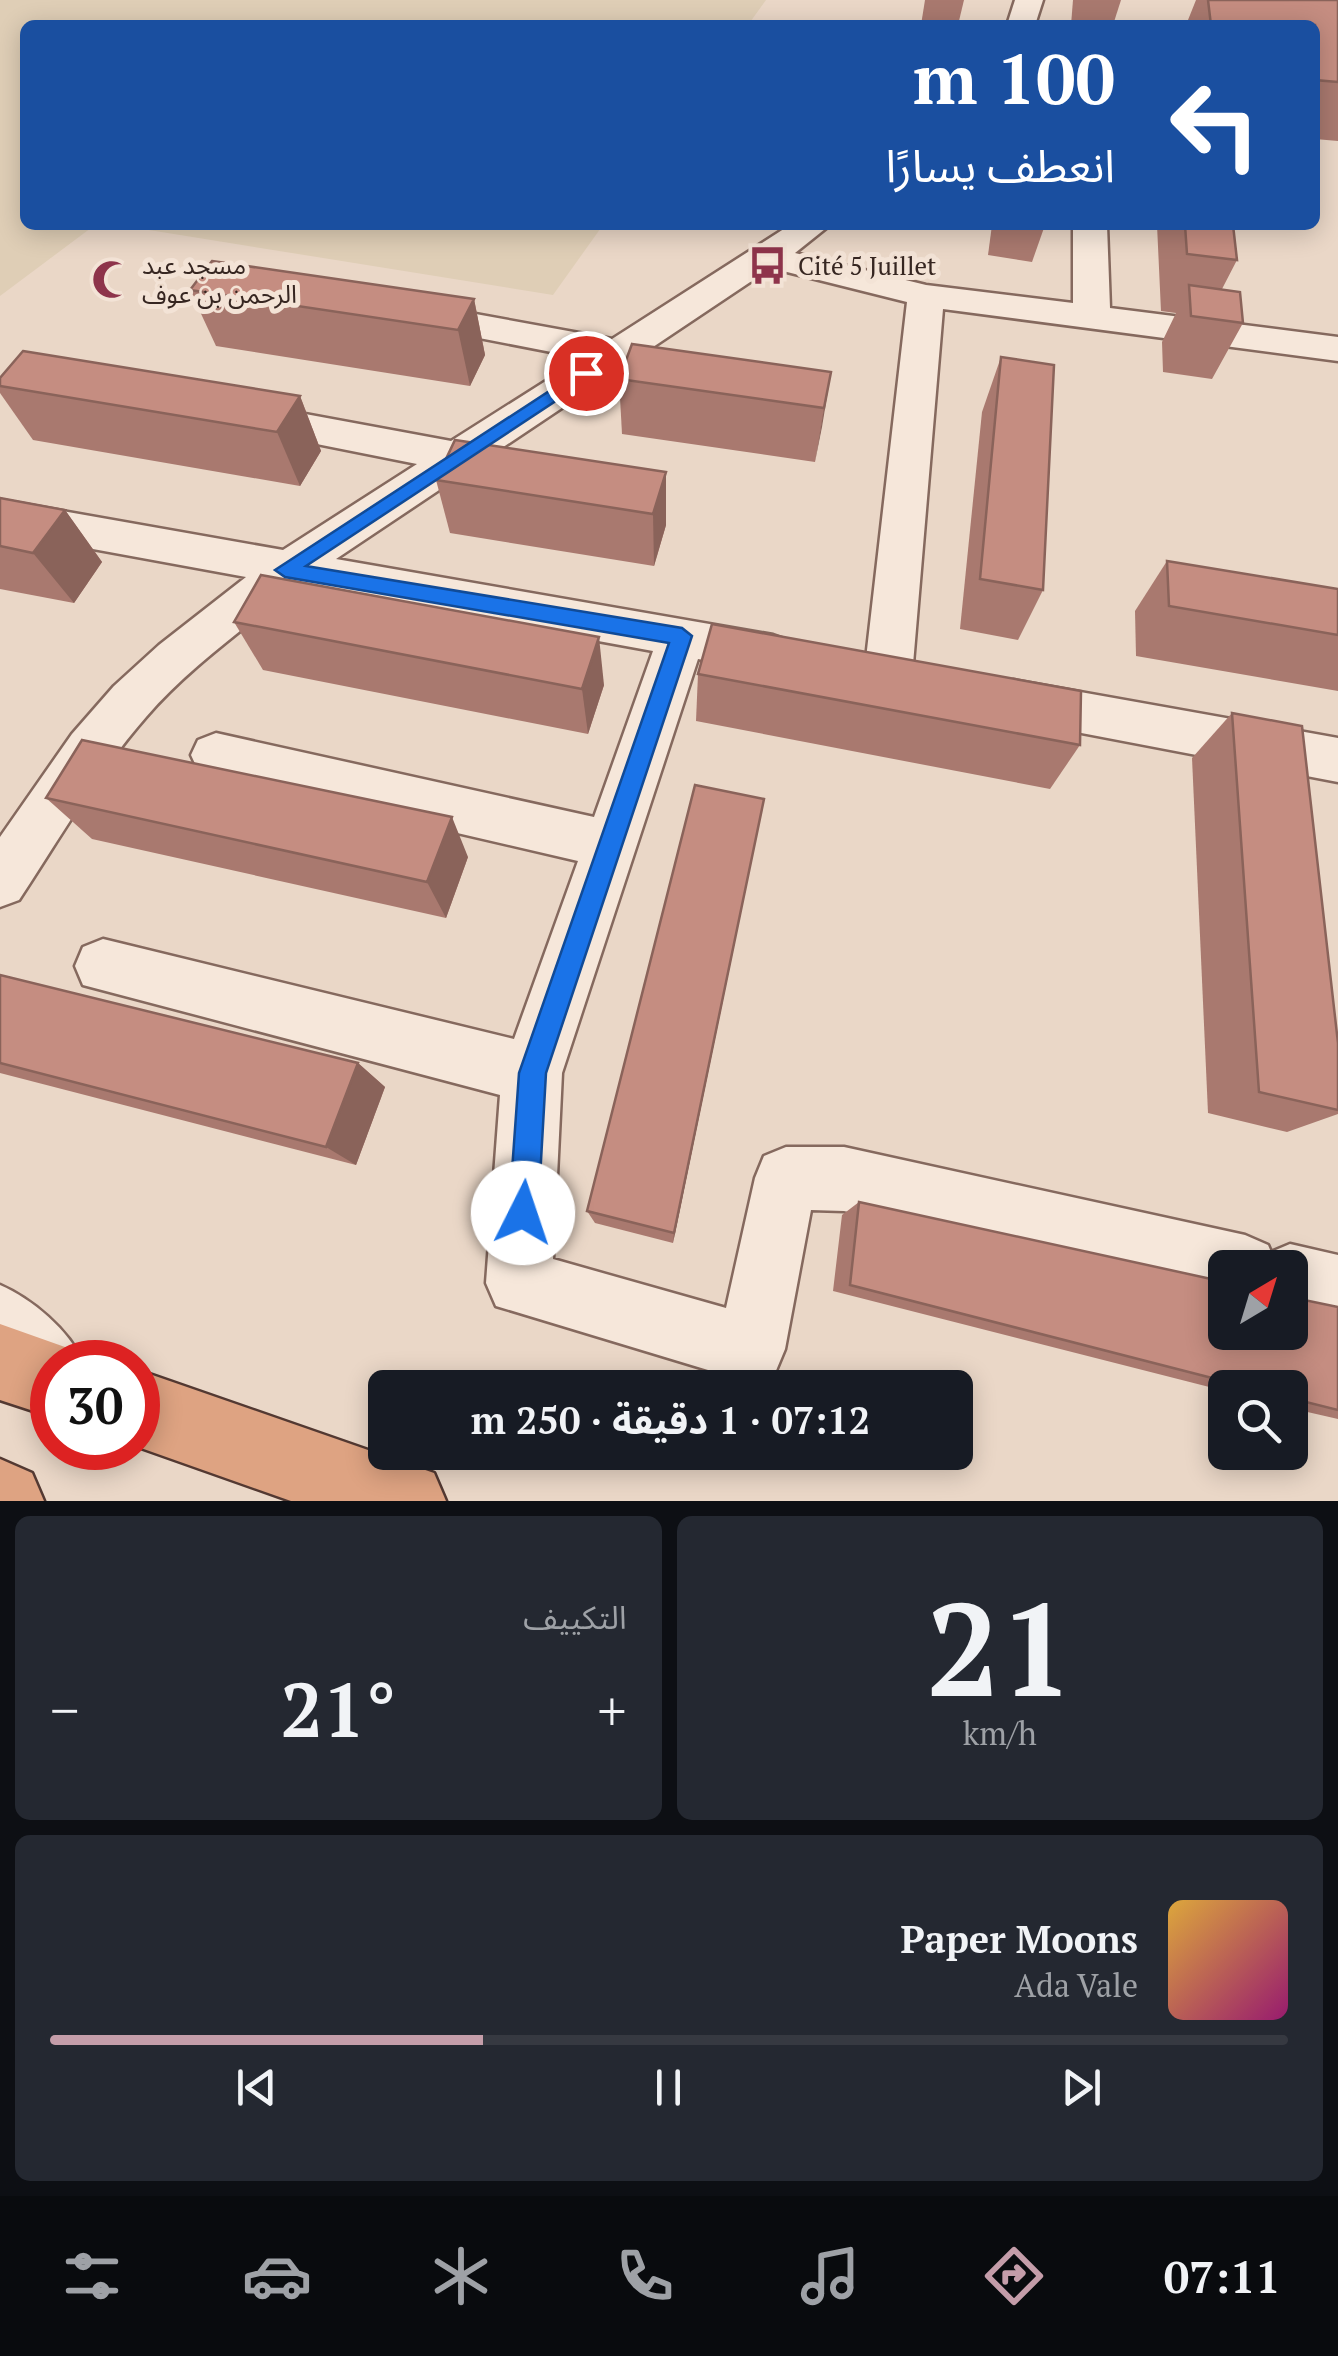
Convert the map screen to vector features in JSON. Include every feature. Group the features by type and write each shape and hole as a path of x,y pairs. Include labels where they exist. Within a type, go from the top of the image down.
{"highway":[{"path":"0,1362 30,1372"},
{"path":"160,1416 406,1501"}],"street":[{"path":"0,882 90,750 131,700 176,658 285,570 806,230"},
{"path":"1090,230 1092,320"},
{"path":"766,256 926,296 1338,349"},
{"path":"889,676 926,296"},
{"path":"385,309 618,352"},
{"path":"210,410 457,457"},
{"path":"0,516 285,570 682,636 1338,760"},
{"path":"682,636 532,1073 519,1283 752,1349 786,1178 844,1179 1208,1260"},
{"path":"216,755 610,845"},
{"path":"103,966 532,1073"},
{"path":"1308,1281 1338,1288"},
{"path":"0,1319 30,1348"}],"shaded area":[{"path":"0,0 766,0 752,20 20,20 20,230 88,230 0,296"},
{"path":"149,230 599,230 553,295"}],"building":[{"path":"1208,0 1338,0 1338,82 1320,80 1320,20 1210,20"},
{"path":"1185,230 1234,230 1237,260 1187,254"},
{"path":"212,261 474,299 458,330 190,290"},
{"path":"1189,285 1240,292 1243,323 1191,316"},
{"path":"632,344 831,372 824,408 619,379"},
{"path":"23,351 300,396 277,432 0,386 0,378"},
{"path":"1001,357 1054,365 1043,590 980,579"},
{"path":"455,440 666,472 653,514 436,480"},
{"path":"0,498 65,510 33,553 0,546"},
{"path":"1167,561 1338,589 1338,635 1169,606"},
{"path":"261,575 599,637 582,689 234,622"},
{"path":"712,624 1081,691 1080,745 698,674"},
{"path":"1232,713 1302,726 1338,1043 1338,1110 1259,1092"},
{"path":"82,740 452,817 427,882 46,798"},
{"path":"695,785 764,799 674,1233 587,1211"},
{"path":"0,975 358,1063 326,1147 0,1063"},
{"path":"859,1202 1208,1278 1208,1350 1308,1350 1308,1301 1338,1307 1338,1410 1308,1402 1308,1370 1208,1370 1208,1377 850,1285"}],"place":[{"name":"Cité 5 Juillet","path":"768,266"},
{"name":"مسجد عبد الرحمن بن عوف","path":"112,279"}],"route":[{"path":"523,1213 532,1073 682,636 285,570 586,373"}]}
